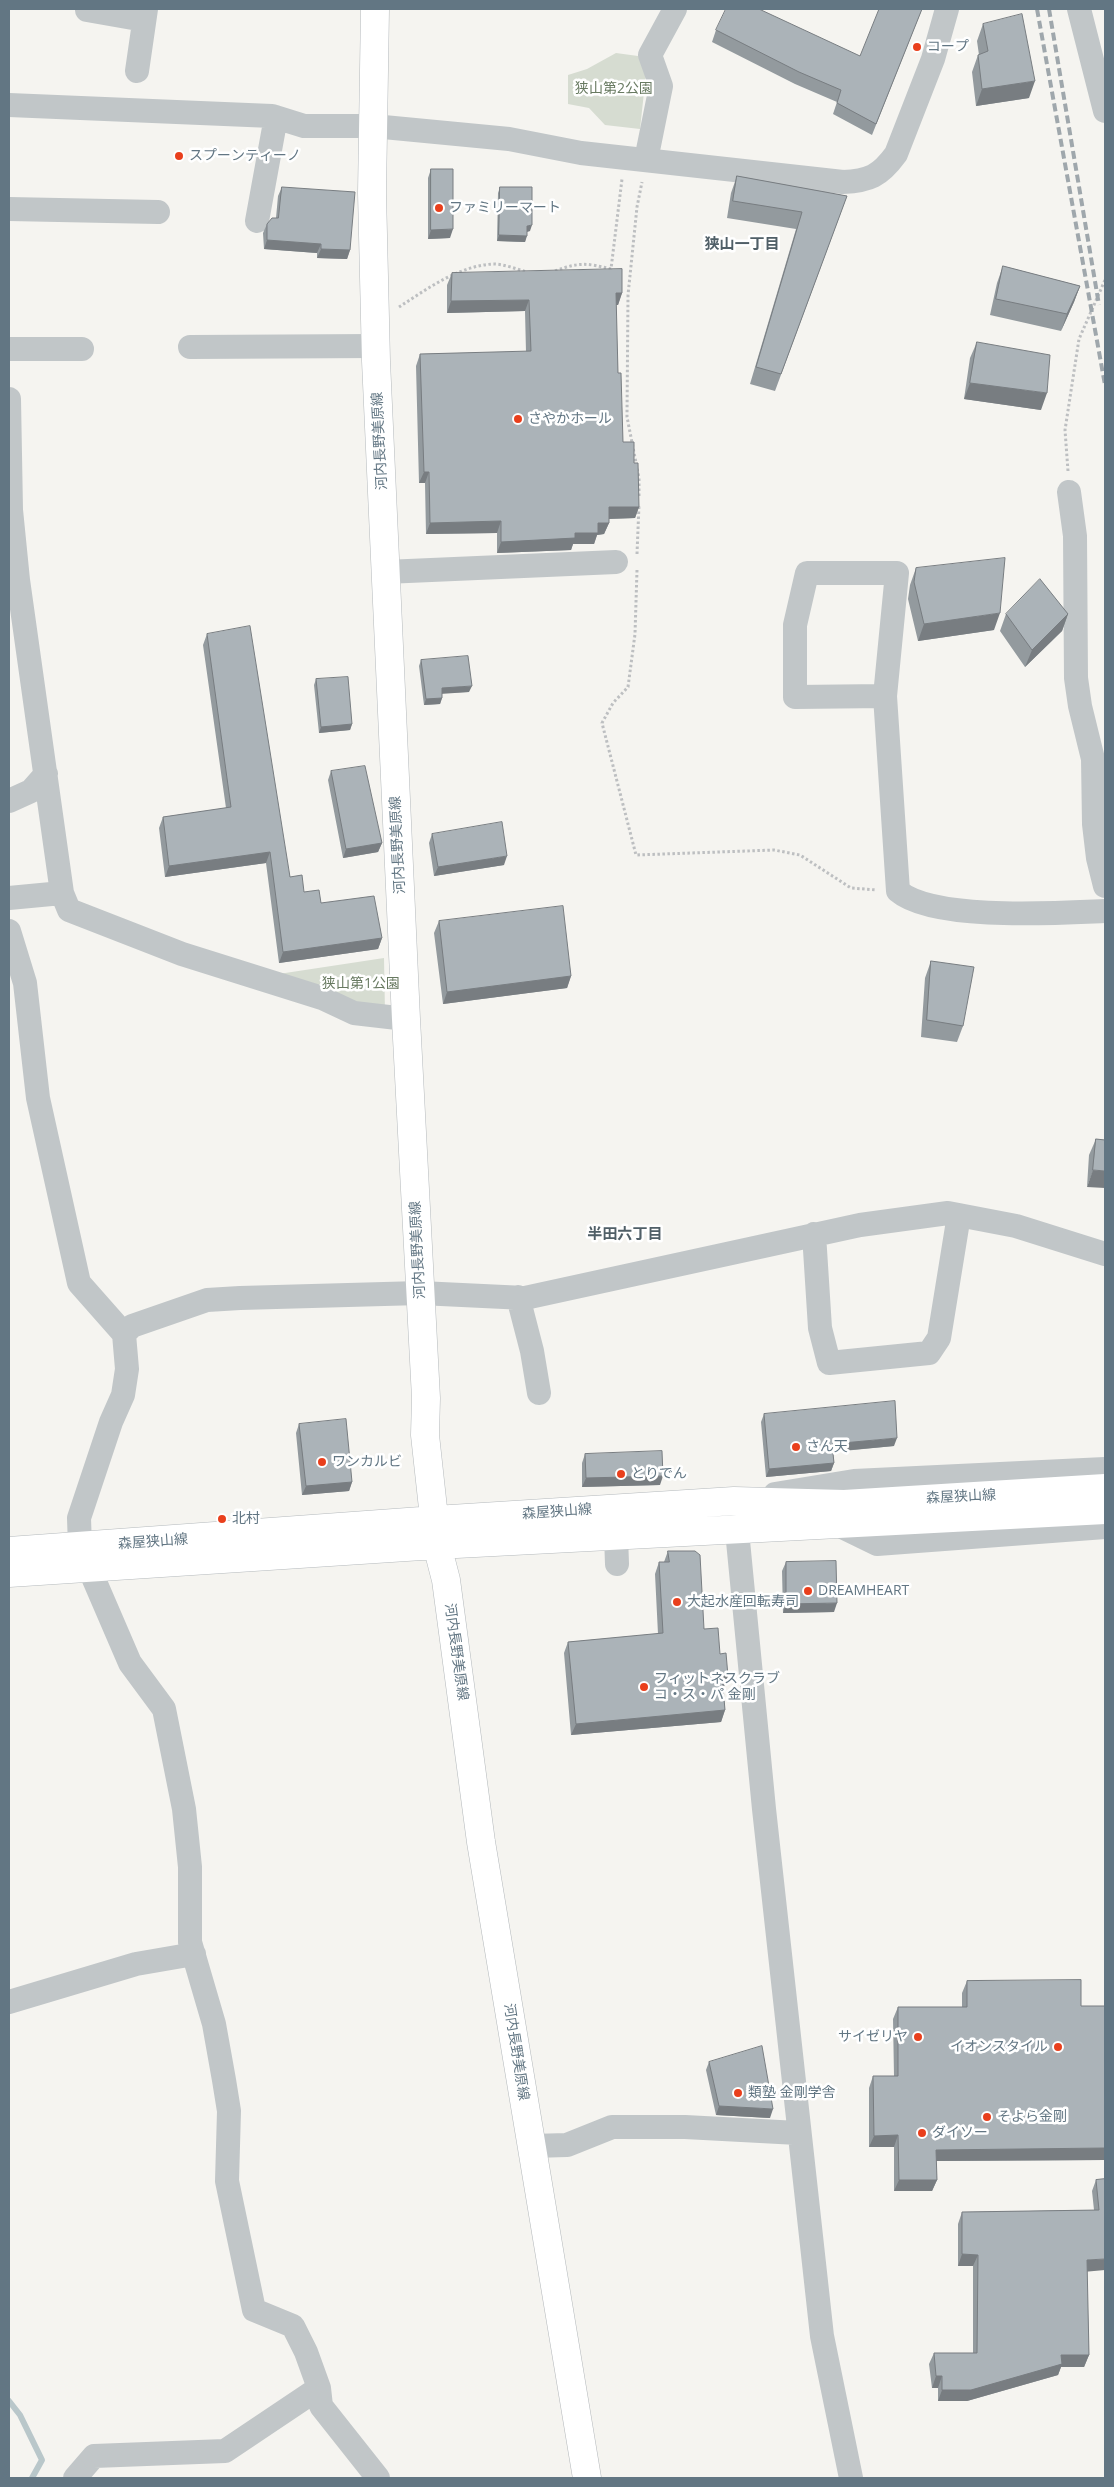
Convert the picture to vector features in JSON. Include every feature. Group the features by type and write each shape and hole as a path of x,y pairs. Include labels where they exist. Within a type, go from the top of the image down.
{"main road":[{"name":"河内長野美原線","path":"375,9 372,193 375,346 406,1018 426,1398 425,1435 436,1532 448,1590 481,1842 587,2478"},
{"name":"森屋狭山線","path":"9,1573 85,1558 436,1532 734,1501 844,1504 1105,1488"},
{"name":"森屋狭山線","path":"436,1532 616,1536 1105,1510"},
{"name":"森屋狭山線","path":"9,1551 85,1558"}],"street":[{"path":"635,159 661,86 650,55 675,9"},
{"path":"9,105 276,118 304,126 373,126 509,140 581,153 843,182 860,181 875,176 886,168 896,154 933,59 947,9"},
{"path":"1079,9 1105,111"},
{"path":"87,10 145,14 137,71"},
{"path":"257,221 276,118"},
{"path":"9,209 158,212"},
{"path":"190,347 375,346"},
{"path":"9,349 82,349"},
{"path":"9,400 13,580 46,774 62,893 69,910 182,954 322,998 354,1014 406,1018"},
{"path":"1069,492 1075,536 1076,678 1082,715 1093,759 1094,824 1098,858 1105,886"},
{"path":"385,572 630,562"},
{"path":"885,696 795,697 795,625 807,573 898,573 885,696 898,892 908,900 961,912 1105,911"},
{"path":"9,801 31,791 46,774"},
{"path":"9,898 62,893"},
{"path":"9,931 25,983 38,1098 79,1283 124,1334 127,1369 123,1395 111,1422 79,1518 85,1558 130,1663 164,1709 184,1809 190,1868 190,1942 214,2024 224,2080 229,2112 227,2181 254,2310 293,2326 306,2352 319,2388 322,2406 378,2478"},
{"path":"124,1334 132,1326 207,1300 420,1293 525,1298 814,1234 904,1218 948,1213 1016,1226 1105,1254"},
{"path":"814,1234 820,1328 829,1362 929,1353 939,1338 959,1215"},
{"path":"518,1298 532,1351 539,1393"},
{"path":"851,2478 822,2336 798,2132 734,1501 854,1482 1105,1469"},
{"path":"838,1525 877,1544 1105,1527"},
{"path":"616,1536 617,1564"},
{"path":"9,2002 136,1964 194,1954"},
{"path":"532,2146 567,2145 612,2127 685,2127 798,2132"},
{"path":"75,2478 94,2456 225,2451 319,2388"}],"path":[{"path":"550,272 573,264 587,263 611,269 635,159"},
{"path":"635,159 637,207 628,295 627,417 639,478 630,562 635,634 628,688 613,703 602,723 636,855 774,850 800,854 851,888 898,892"},
{"path":"399,307 437,282 470,269 493,264 535,272"},
{"path":"1069,492 1065,430 1079,339 1105,280"}],"green space":[{"name":"狭山第2公園","path":"616,53 638,56 646,74 640,129 605,125 589,108 568,104 568,75 587,69"},
{"name":"狭山第1公園","path":"384,958 385,1013 272,975"}],"building":[{"path":"726,9 759,9 860,56 879,9 922,9 876,124 837,103 841,90 799,72 716,30"},
{"path":"1022,14 1035,81 982,89 978,55 988,51 983,24"},
{"name":"ファミリーマート","path":"431,169 453,169 453,229 431,230"},
{"path":"737,176 847,196 781,374 756,367 802,212 733,201"},
{"path":"282,187 355,192 350,250 321,249 321,244 267,240 267,224 272,218 278,218"},
{"path":"500,187 532,187 532,225 527,226 527,236 499,235"},
{"path":"1003,266 1080,286 1067,314 996,299"},
{"name":"さやかホール","path":"622,269 622,293 616,293 618,373 621,373 623,442 634,442 634,463 638,463 639,507 609,507 609,523 598,523 598,533 575,533 575,538 501,542 501,521 430,523 429,472 424,472 420,354 531,351 529,300 451,301 452,273"},
{"path":"977,342 1050,355 1047,393 970,383"},
{"path":"1005,558 1000,613 924,624 914,582 916,568"},
{"path":"1040,579 1068,614 1032,650 1006,614"},
{"path":"250,626 290,877 302,875 304,892 319,890 321,903 374,896 382,938 283,952 270,852 169,866 163,817 231,807 207,634"},
{"path":"468,656 472,686 442,688 442,698 426,699 421,660"},
{"path":"348,677 352,724 321,727 316,679"},
{"path":"365,766 382,843 346,849 331,771"},
{"path":"502,822 507,856 438,867 432,834"},
{"path":"563,906 571,976 447,992 439,921"},
{"path":"931,961 974,967 963,1026 927,1020"},
{"path":"1096,1139 1105,1140 1105,1171 1093,1170"},
{"path":"895,1401 897,1438 832,1444 834,1463 769,1469 764,1414"},
{"name":"ワンカルビ","path":"346,1419 352,1482 306,1486 299,1424"},
{"name":"とりでん","path":"662,1451 663,1476 586,1478 585,1454"},
{"name":"フィットネスクラブ コ・ス・パ 金剛","path":"668,1551 695,1551 700,1555 704,1629 718,1628 720,1654 726,1653 728,1676 722,1676 725,1710 576,1724 568,1642 663,1633 659,1562 669,1562"},
{"name":"DREAMHEART","path":"836,1561 837,1603 786,1604 786,1562"},
{"name":"そよら金剛","path":"1081,1980 1081,2006 1105,2006 1105,2148 936,2150 937,2180 899,2180 898,2135 874,2136 873,2076 898,2076 898,2007 967,2007 967,1981"},
{"name":"類塾 金剛学舎","path":"762,2046 773,2109 719,2106 709,2062"},
{"path":"1105,2179 1105,2259 1087,2260 1089,2355 1061,2355 1062,2364 971,2390 942,2390 942,2376 936,2376 934,2353 977,2353 978,2255 962,2254 962,2212 1099,2210 1096,2180"}],"waterway":[{"path":"9,2401 20,2415 42,2460 32,2478"}],"railway":[{"path":"1037,9 1105,385"},
{"path":"1049,9 1099,305"}],"place":[{"name":"コープ","path":"917,47"},
{"name":"スプーンティーノ","path":"179,156"},
{"name":"ファミリーマート","path":"439,208"},
{"name":"さやかホール","path":"518,419"},
{"name":"さん天","path":"796,1447"},
{"name":"ワンカルビ","path":"322,1462"},
{"name":"とりでん","path":"621,1474"},
{"name":"北村","path":"222,1519"},
{"name":"DREAMHEART","path":"808,1591"},
{"name":"大起水産回転寿司","path":"677,1602"},
{"name":"フィットネスクラブ コ・ス・パ 金剛","path":"644,1687"},
{"name":"サイゼリヤ","path":"918,2037"},
{"name":"イオンスタイル","path":"1058,2047"},
{"name":"類塾 金剛学舎","path":"738,2093"},
{"name":"そよら金剛","path":"987,2117"},
{"name":"ダイソー","path":"922,2133"}],"district":[{"name":"狭山一丁目","path":"742,245"},
{"name":"半田六丁目","path":"625,1235"}]}
